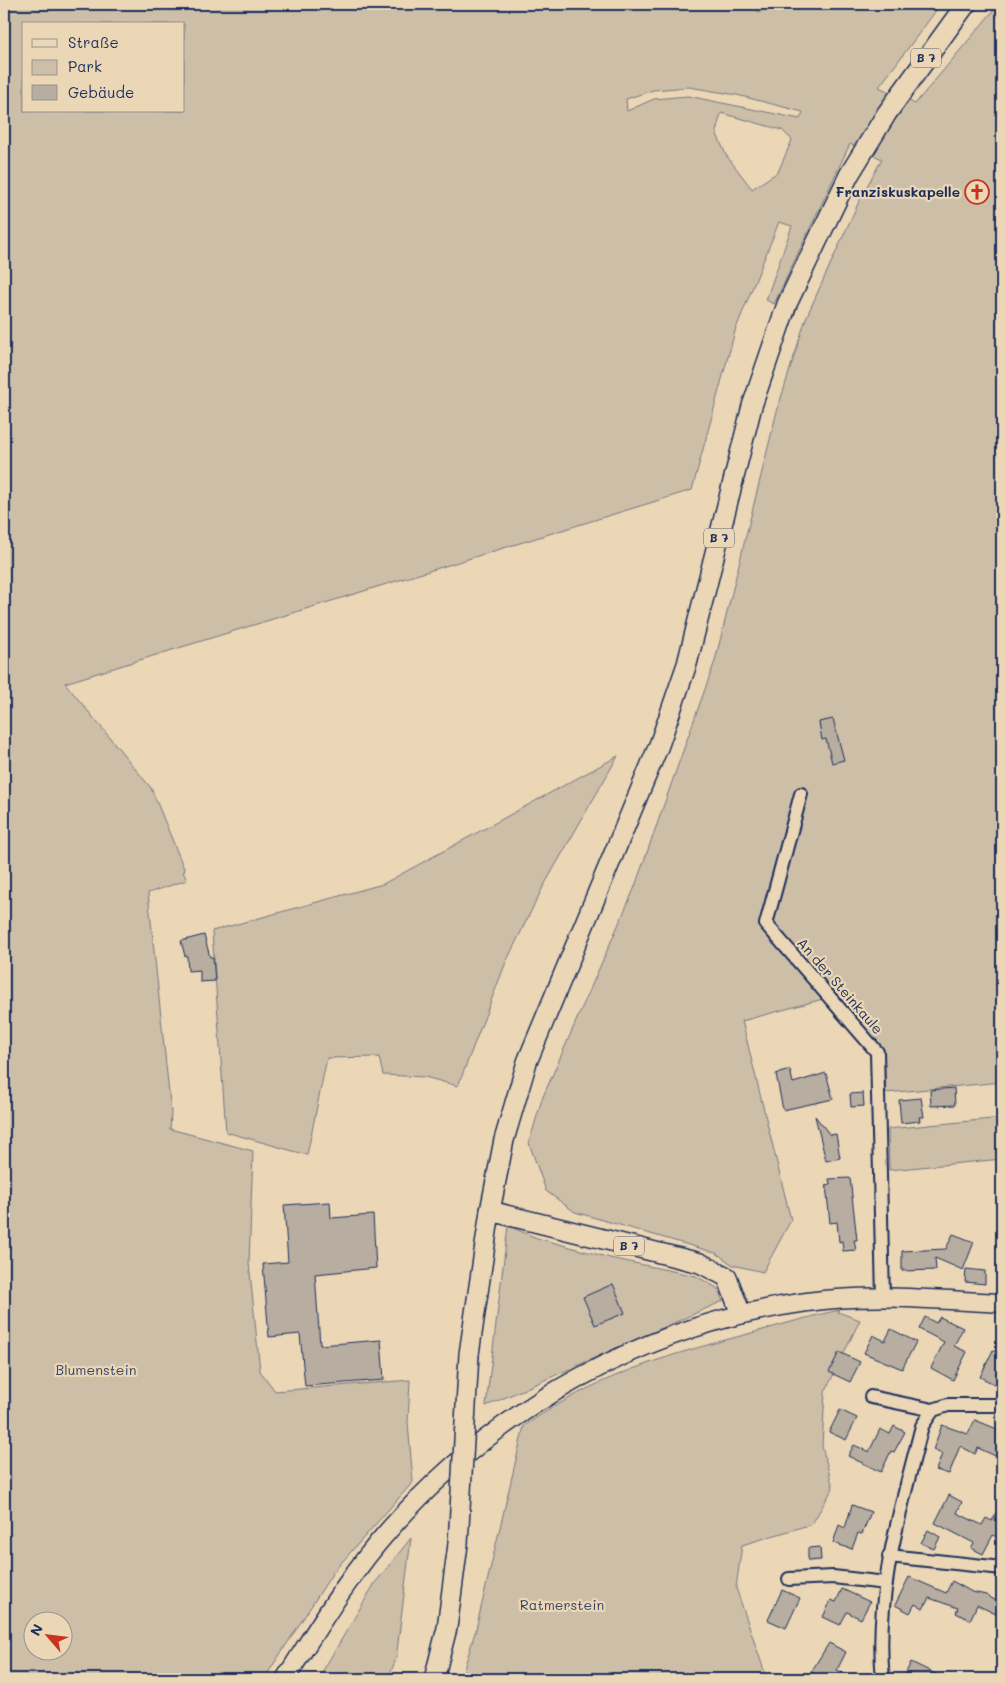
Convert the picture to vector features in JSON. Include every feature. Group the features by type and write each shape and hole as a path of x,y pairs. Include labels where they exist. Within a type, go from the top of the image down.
{"main road":[{"name":"B 7","path":"434,1679 447,1628 458,1544 469,1354 490,1211 504,1140 527,1062 659,745 687,664 752,406 787,304 849,175 887,113 966,4"},
{"name":"B 7","path":"490,1211 700,1263 727,1276 741,1314"}],"street":[{"name":"An der Steinkaule","path":"801,794 766,924 877,1052 882,1297"},
{"path":"285,1679 351,1577 388,1531 431,1484 488,1435 548,1396 608,1362 680,1331 741,1314 808,1302 882,1297 1002,1304"},
{"path":"871,1397 933,1410 948,1405 1002,1405"},
{"path":"883,1679 881,1660 889,1556 922,1426 933,1410"},
{"path":"889,1556 1002,1568"},
{"path":"789,1579 833,1577 886,1583"}],"green space":[{"name":"Blumenstein","path":"4,4 361,4 364,11 378,4 748,4 760,13 762,4 941,4 879,87 915,104 999,4 1002,4 1002,1082 886,1093 884,1049 833,991 823,999 742,1021 791,1220 763,1272 733,1265 716,1253 575,1212 546,1191 529,1143 542,1099 634,889 715,661 777,411 806,318 861,197 882,159 850,144 774,304 766,300 792,226 779,222 735,331 692,490 65,683 151,788 185,871 183,872 187,880 148,893 171,1113 170,1129 253,1151 249,1263 260,1371 275,1391 410,1380 408,1423 413,1482 334,1571 264,1679 4,1679","holes":["689,87 737,95 803,112 800,119 688,96 654,99 627,111 626,99 653,90","721,113 782,130 792,140 778,172 752,189 726,155 716,132"]},
{"path":"618,756 543,887 506,962 458,1086 425,1077 383,1075 379,1057 327,1058 307,1155 226,1132 212,931 383,884"},
{"path":"1002,1118 1002,1159 889,1170 888,1129"},
{"path":"508,1226 537,1238 610,1258 696,1276 717,1288 723,1301 486,1406"},
{"name":"Ratmerstein","path":"840,1310 838,1312 860,1320 825,1392 822,1446 833,1488 812,1524 742,1545 736,1588 767,1679 461,1679 476,1629 524,1426 551,1409 604,1381 659,1360"},
{"path":"411,1538 396,1659 388,1679 318,1679 375,1583"}],"building":[{"path":"833,719 844,760 832,763 826,739 822,740 819,722"},
{"path":"204,935 210,957 213,957 215,981 200,982 200,970 188,971 187,956 185,956 181,941"},
{"path":"790,1070 793,1083 826,1073 833,1099 783,1110 776,1074"},
{"path":"954,1088 955,1105 931,1106 930,1090"},
{"path":"863,1093 864,1106 851,1107 850,1094"},
{"path":"921,1098 924,1117 919,1117 920,1121 901,1123 899,1100"},
{"path":"815,1116 830,1135 836,1134 840,1158 826,1161"},
{"path":"850,1178 857,1240 854,1240 856,1250 843,1251 842,1241 839,1242 837,1222 830,1223 826,1185 830,1184 829,1179"},
{"path":"330,1202 331,1218 373,1215 376,1268 315,1274 320,1345 381,1340 384,1380 305,1386 300,1334 269,1337 263,1264 288,1262 284,1205"},
{"path":"953,1234 974,1242 963,1270 935,1258 936,1270 902,1271 902,1251 946,1249"},
{"path":"966,1269 985,1271 985,1284 965,1282"},
{"path":"613,1284 625,1313 595,1325 583,1297"},
{"path":"925,1317 936,1323 940,1317 963,1328 954,1346 967,1352 953,1380 931,1368 944,1342 919,1329"},
{"path":"891,1329 916,1342 902,1369 864,1353 873,1335 885,1341"},
{"path":"993,1350 1002,1354 1002,1377 998,1386 980,1377"},
{"path":"839,1352 860,1362 850,1382 829,1372"},
{"path":"840,1410 857,1418 846,1440 829,1432"},
{"path":"975,1420 1002,1431 1002,1459 978,1448 975,1454 960,1446 949,1474 936,1470 942,1454 933,1450 942,1425 968,1434"},
{"path":"894,1426 905,1432 894,1452 891,1451 881,1472 848,1456 854,1445 869,1452 880,1429 890,1434"},
{"path":"949,1495 962,1502 957,1513 982,1525 986,1518 992,1521 1002,1501 1002,1540 993,1535 983,1554 971,1548 974,1543 935,1523"},
{"path":"852,1505 871,1512 862,1534 858,1533 852,1549 833,1543 839,1525 845,1528"},
{"path":"928,1530 940,1537 934,1549 921,1543"},
{"path":"820,1547 821,1560 808,1561 808,1548"},
{"path":"909,1577 946,1593 952,1581 972,1592 986,1595 1002,1604 1002,1617 977,1605 970,1620 956,1613 958,1608 929,1598 923,1609 915,1604 910,1613 895,1605"},
{"path":"842,1589 870,1602 861,1619 847,1612 840,1625 823,1617 831,1600 836,1602"},
{"path":"782,1590 800,1598 786,1628 768,1620"},
{"path":"829,1643 846,1652 837,1670 857,1679 826,1679 811,1672"},
{"path":"911,1662 946,1679 903,1679"}],"place":[{"name":"Franziskuskapelle","path":"977,192"}]}
